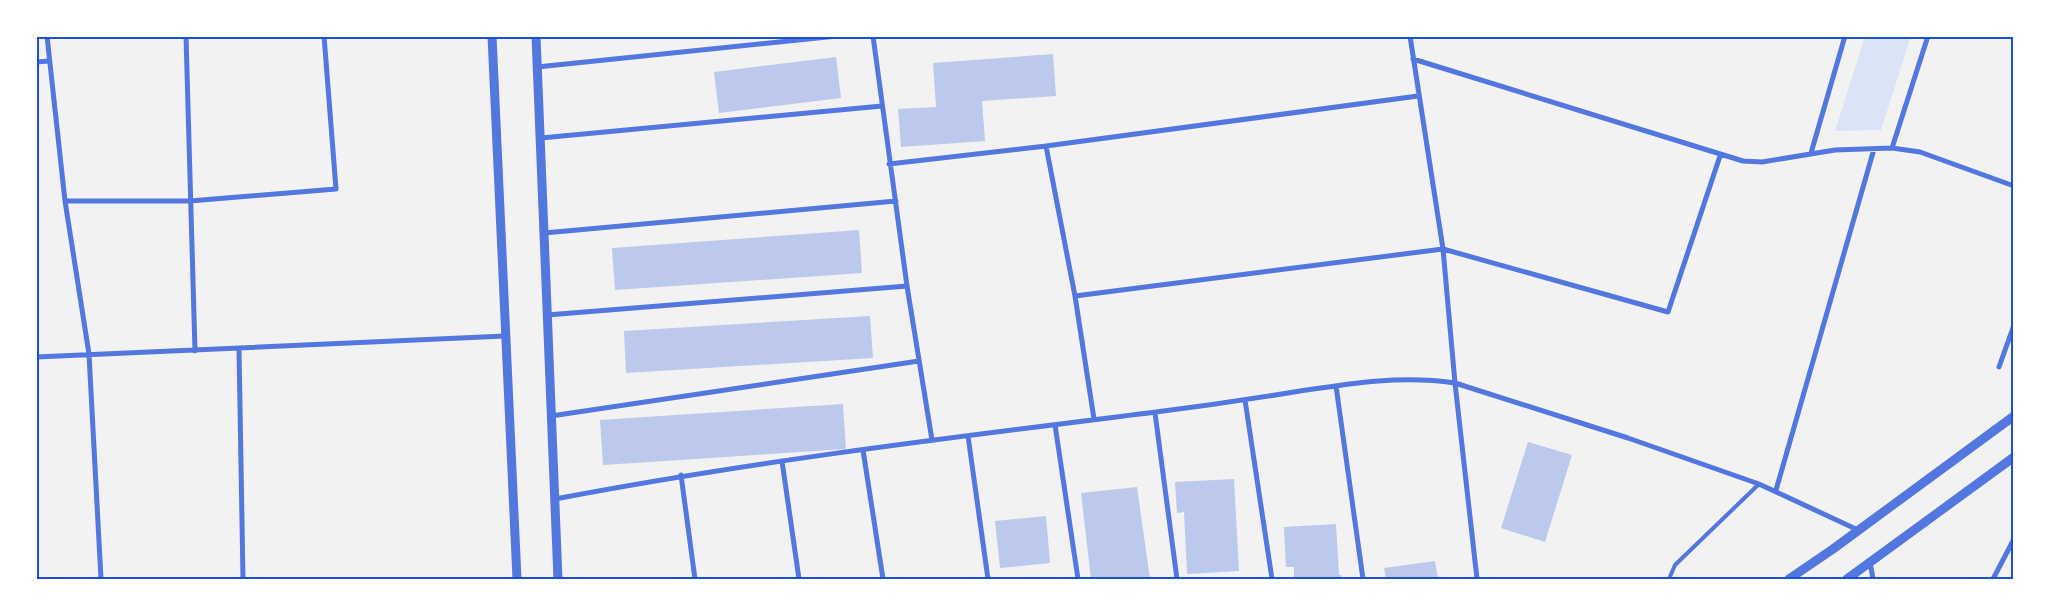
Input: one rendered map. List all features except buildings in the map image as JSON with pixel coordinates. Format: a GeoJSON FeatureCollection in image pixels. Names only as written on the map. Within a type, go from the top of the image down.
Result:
{"type":"FeatureCollection","features":[{"type":"Feature","properties":{"kind":"street"},"geometry":{"type":"LineString","coordinates":[[47,36],[65,201],[89,354],[101,579]]}},
{"type":"Feature","properties":{"kind":"street"},"geometry":{"type":"LineString","coordinates":[[186,36],[194,351]]}},
{"type":"Feature","properties":{"kind":"street"},"geometry":{"type":"LineString","coordinates":[[65,201],[190,201],[336,189],[324,36]]}},
{"type":"Feature","properties":{"kind":"street"},"geometry":{"type":"LineString","coordinates":[[492,36],[517,579]]}},
{"type":"Feature","properties":{"kind":"street"},"geometry":{"type":"LineString","coordinates":[[536,36],[558,579]]}},
{"type":"Feature","properties":{"kind":"street"},"geometry":{"type":"LineString","coordinates":[[537,67],[837,36]]}},
{"type":"Feature","properties":{"kind":"street"},"geometry":{"type":"LineString","coordinates":[[873,36],[907,286],[932,440]]}},
{"type":"Feature","properties":{"kind":"street"},"geometry":{"type":"LineString","coordinates":[[1410,36],[1443,249],[1455,383],[1477,579]]}},
{"type":"Feature","properties":{"kind":"street"},"geometry":{"type":"LineString","coordinates":[[1811,153],[1845,36]]}},
{"type":"Feature","properties":{"kind":"street"},"geometry":{"type":"LineString","coordinates":[[1892,148],[1928,36]]}},
{"type":"Feature","properties":{"kind":"street"},"geometry":{"type":"LineString","coordinates":[[1413,59],[1720,156],[1743,161],[1762,162],[1811,153],[1892,148],[1920,152],[2014,186]]}},
{"type":"Feature","properties":{"kind":"street"},"geometry":{"type":"LineString","coordinates":[[36,62],[49,61]]}},
{"type":"Feature","properties":{"kind":"street"},"geometry":{"type":"LineString","coordinates":[[890,164],[1046,146],[1418,96]]}},
{"type":"Feature","properties":{"kind":"street"},"geometry":{"type":"LineString","coordinates":[[541,138],[882,106]]}},
{"type":"Feature","properties":{"kind":"street"},"geometry":{"type":"LineString","coordinates":[[1046,146],[1075,296],[1094,418]]}},
{"type":"Feature","properties":{"kind":"street"},"geometry":{"type":"LineString","coordinates":[[1776,490],[1874,149]]}},
{"type":"Feature","properties":{"kind":"street"},"geometry":{"type":"LineString","coordinates":[[1075,296],[1443,249],[1668,312],[1720,156]]}},
{"type":"Feature","properties":{"kind":"street"},"geometry":{"type":"LineString","coordinates":[[544,233],[896,201]]}},
{"type":"Feature","properties":{"kind":"street"},"geometry":{"type":"LineString","coordinates":[[547,315],[907,286]]}},
{"type":"Feature","properties":{"kind":"street"},"geometry":{"type":"LineString","coordinates":[[1999,367],[2014,325]]}},
{"type":"Feature","properties":{"kind":"street"},"geometry":{"type":"LineString","coordinates":[[36,357],[505,336]]}},
{"type":"Feature","properties":{"kind":"street"},"geometry":{"type":"LineString","coordinates":[[239,348],[242,579]]}},
{"type":"Feature","properties":{"kind":"street"},"geometry":{"type":"LineString","coordinates":[[551,416],[919,361]]}},
{"type":"Feature","properties":{"kind":"street"},"geometry":{"type":"LineString","coordinates":[[555,499],[681,475],[1055,425],[1094,418],[1155,413],[1402,378],[1455,383],[1628,438],[1776,490],[1858,530]]}},
{"type":"Feature","properties":{"kind":"street"},"geometry":{"type":"LineString","coordinates":[[1336,386],[1363,579]]}},
{"type":"Feature","properties":{"kind":"street"},"geometry":{"type":"LineString","coordinates":[[1245,400],[1272,579]]}},
{"type":"Feature","properties":{"kind":"street"},"geometry":{"type":"LineString","coordinates":[[1155,413],[1177,579]]}},
{"type":"Feature","properties":{"kind":"street"},"geometry":{"type":"LineString","coordinates":[[1788,579],[2014,416]]}},
{"type":"Feature","properties":{"kind":"street"},"geometry":{"type":"LineString","coordinates":[[1055,425],[1078,579]]}},
{"type":"Feature","properties":{"kind":"street"},"geometry":{"type":"LineString","coordinates":[[968,436],[988,579]]}},
{"type":"Feature","properties":{"kind":"street"},"geometry":{"type":"LineString","coordinates":[[863,450],[883,579]]}},
{"type":"Feature","properties":{"kind":"street"},"geometry":{"type":"LineString","coordinates":[[1847,579],[2014,457]]}},
{"type":"Feature","properties":{"kind":"street"},"geometry":{"type":"LineString","coordinates":[[782,461],[799,579]]}},
{"type":"Feature","properties":{"kind":"street"},"geometry":{"type":"LineString","coordinates":[[681,475],[695,579]]}},
{"type":"Feature","properties":{"kind":"street"},"geometry":{"type":"LineString","coordinates":[[1993,579],[2014,539]]}},
{"type":"Feature","properties":{"kind":"street"},"geometry":{"type":"LineString","coordinates":[[1870,562],[1873,579]]}},
{"type":"Feature","properties":{"kind":"lane"},"geometry":{"type":"LineString","coordinates":[[1669,579],[1674,565],[1759,484]]}},
{"type":"Feature","properties":{"kind":"shaded area"},"geometry":{"type":"Polygon","coordinates":[[[1865,36],[1911,36],[1881,130],[1835,131],[1865,36]]]}}]}
